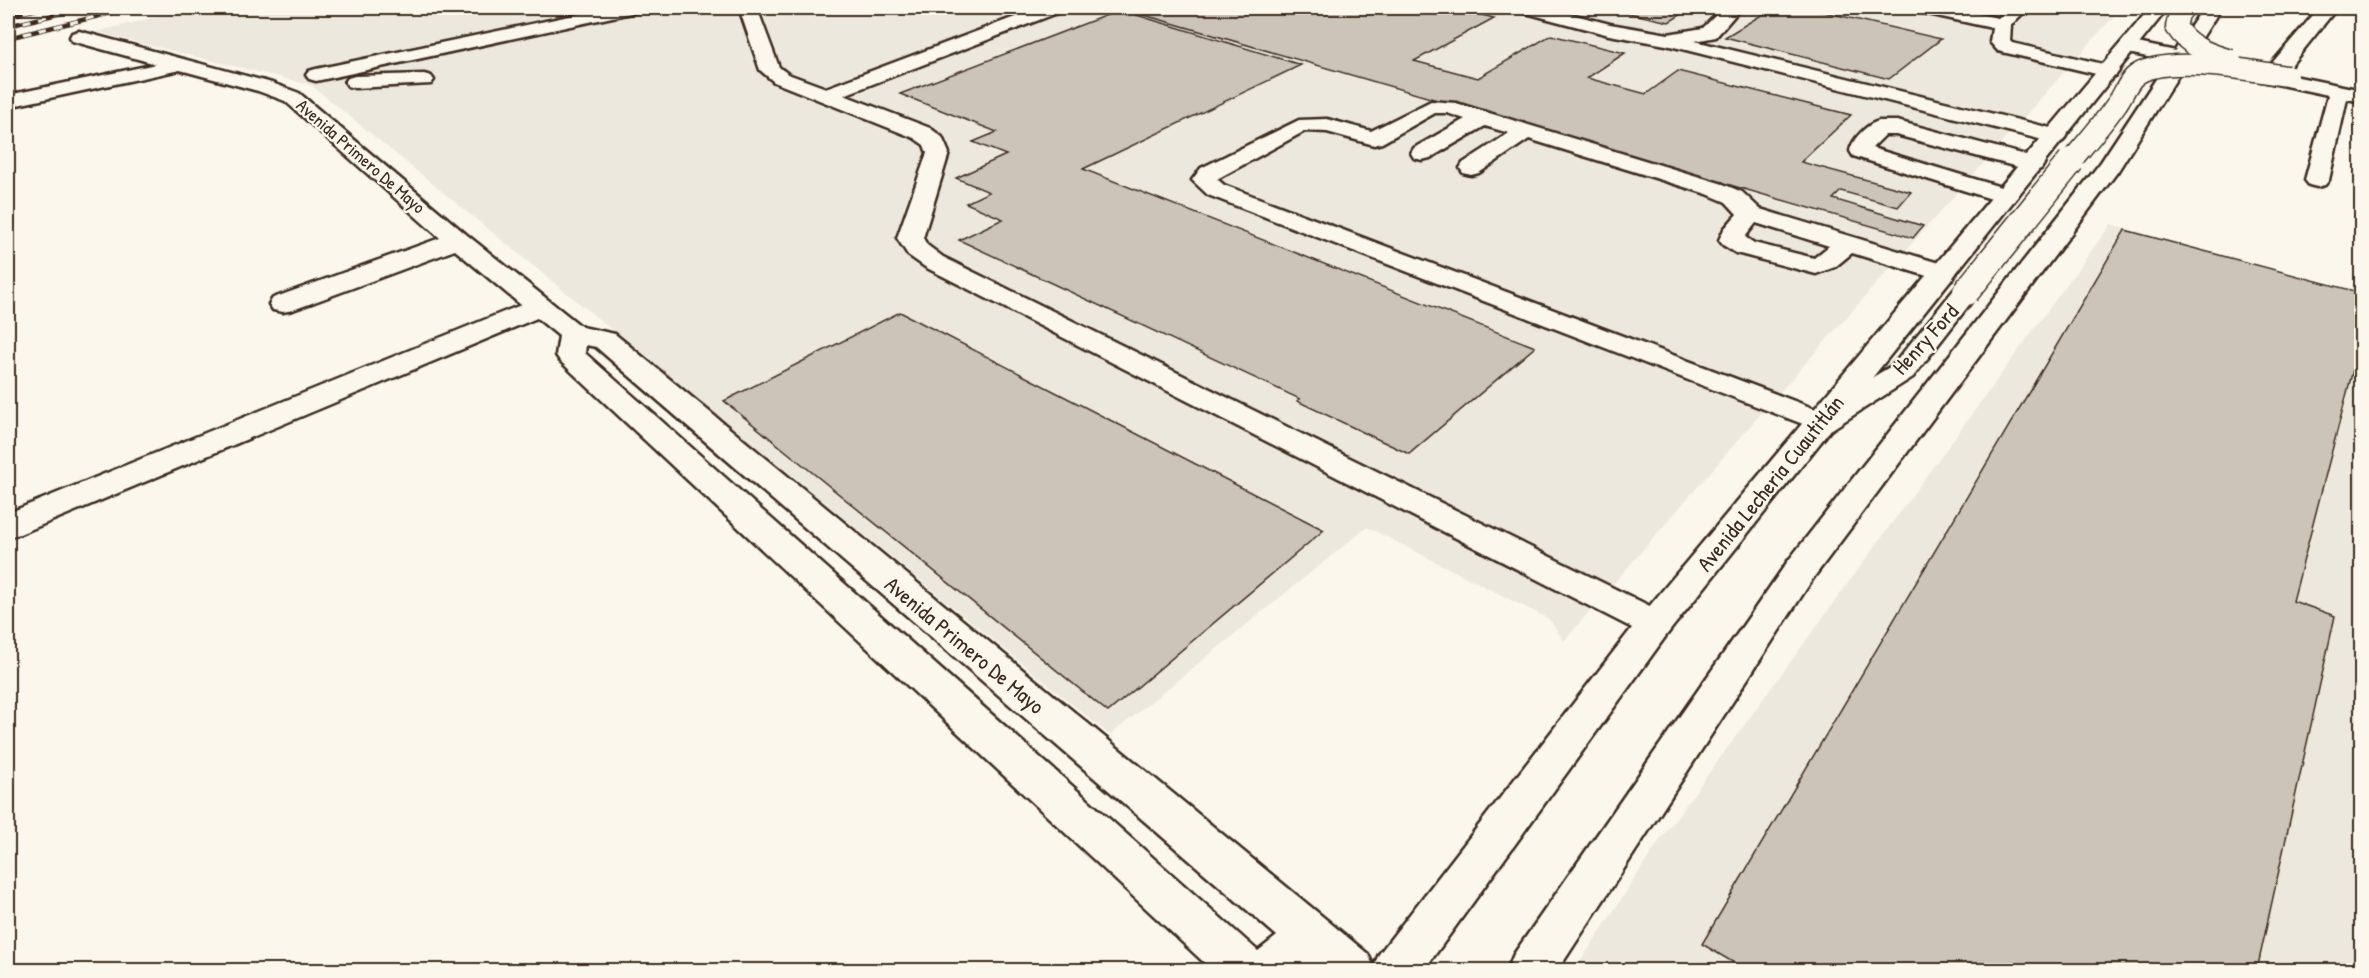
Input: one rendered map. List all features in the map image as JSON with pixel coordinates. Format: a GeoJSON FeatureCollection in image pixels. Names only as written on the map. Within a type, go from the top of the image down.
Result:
{"type":"FeatureCollection","features":[{"type":"Feature","properties":{"kind":"main road"},"geometry":{"type":"LineString","coordinates":[[316,75],[631,8]]}},
{"type":"Feature","properties":{"kind":"main road"},"geometry":{"type":"LineString","coordinates":[[748,8],[770,70],[782,78],[824,96],[922,133],[934,142],[938,153],[910,238],[917,250],[934,262],[1655,624]]}},
{"type":"Feature","properties":{"kind":"main road"},"geometry":{"type":"LineString","coordinates":[[824,96],[1054,8]]}},
{"type":"Feature","properties":{"kind":"main road"},"geometry":{"type":"LineString","coordinates":[[1528,8],[2045,149]]}},
{"type":"Feature","properties":{"kind":"main road"},"geometry":{"type":"LineString","coordinates":[[1659,43],[1709,33],[1732,8]]}},
{"type":"Feature","properties":{"kind":"main road"},"geometry":{"type":"LineString","coordinates":[[1925,8],[2002,24]]}},
{"type":"Feature","properties":{"kind":"main road"},"geometry":{"type":"LineString","coordinates":[[2019,8],[2002,24],[2000,42],[2005,47],[2125,51],[2185,50],[2279,77],[2361,96]]}},
{"type":"Feature","properties":{"kind":"main road","name":"Avenida Lecheria Cuautitlán"},"geometry":{"type":"LineString","coordinates":[[1396,970],[1655,624],[1821,422],[1954,283],[2006,196],[2159,8]]}},
{"type":"Feature","properties":{"kind":"main road"},"geometry":{"type":"LineString","coordinates":[[2184,8],[2179,14],[2176,27],[2180,35],[2191,44],[2222,58],[2279,77]]}},
{"type":"Feature","properties":{"kind":"main road"},"geometry":{"type":"LineString","coordinates":[[1531,970],[1801,569],[2110,166],[2212,8]]}},
{"type":"Feature","properties":{"kind":"main road"},"geometry":{"type":"LineString","coordinates":[[2279,77],[2328,8]]}},
{"type":"Feature","properties":{"kind":"main road"},"geometry":{"type":"LineString","coordinates":[[1709,33],[1716,58]]}},
{"type":"Feature","properties":{"kind":"main road","name":"Avenida Primero De Mayo"},"geometry":{"type":"LineString","coordinates":[[79,37],[265,87],[292,97],[458,240],[573,334],[605,340],[1351,970]]}},
{"type":"Feature","properties":{"kind":"main road"},"geometry":{"type":"LineString","coordinates":[[8,101],[180,64]]}},
{"type":"Feature","properties":{"kind":"main road"},"geometry":{"type":"LineString","coordinates":[[1821,422],[1216,190],[1204,180],[1209,173],[1307,123],[1374,138],[1431,107],[1449,107],[1715,189],[1734,197],[1751,214],[1847,244],[1954,283],[2117,104],[2134,76],[2144,71],[2201,66],[2361,91]]}},
{"type":"Feature","properties":{"kind":"main road"},"geometry":{"type":"LineString","coordinates":[[292,97],[351,82],[424,80]]}},
{"type":"Feature","properties":{"kind":"main road"},"geometry":{"type":"LineString","coordinates":[[8,83],[82,85]]}},
{"type":"Feature","properties":{"kind":"main road"},"geometry":{"type":"LineString","coordinates":[[2317,180],[2339,91]]}},
{"type":"Feature","properties":{"kind":"main road"},"geometry":{"type":"LineString","coordinates":[[1422,153],[1483,118]]}},
{"type":"Feature","properties":{"kind":"main road"},"geometry":{"type":"LineString","coordinates":[[2006,196],[1869,155],[1861,151],[1861,147],[1879,128],[1897,128],[2045,149]]}},
{"type":"Feature","properties":{"kind":"main road"},"geometry":{"type":"LineString","coordinates":[[1471,168],[1527,131]]}},
{"type":"Feature","properties":{"kind":"main road"},"geometry":{"type":"LineString","coordinates":[[1751,214],[1733,234],[1732,240],[1745,248],[1816,266],[1826,262],[1847,244]]}},
{"type":"Feature","properties":{"kind":"main road"},"geometry":{"type":"LineString","coordinates":[[283,304],[458,240]]}},
{"type":"Feature","properties":{"kind":"main road"},"geometry":{"type":"LineString","coordinates":[[8,526],[541,307]]}},
{"type":"Feature","properties":{"kind":"main road"},"geometry":{"type":"LineString","coordinates":[[573,334],[570,355],[1245,970]]}},
{"type":"Feature","properties":{"kind":"main road"},"geometry":{"type":"LineString","coordinates":[[1271,970],[1311,937]]}},
{"type":"Feature","properties":{"kind":"shaded area"},"geometry":{"type":"Polygon","coordinates":[[[192,8],[2121,8],[1758,417],[1564,641],[1549,619],[1367,527],[1110,735],[311,85],[95,32],[192,8]]]}},
{"type":"Feature","properties":{"kind":"shaded area"},"geometry":{"type":"Polygon","coordinates":[[[2111,224],[2361,296],[2361,970],[1575,970],[1660,840],[2111,224]]]}},
{"type":"Feature","properties":{"kind":"building"},"geometry":{"type":"Polygon","coordinates":[[[1120,8],[1453,8],[1494,18],[1414,61],[1478,78],[1551,35],[1625,53],[1587,78],[1646,94],[1678,71],[1851,115],[1801,162],[1911,192],[1898,207],[1841,191],[1833,199],[1923,226],[1913,238],[1120,8]]]}},
{"type":"Feature","properties":{"kind":"building"},"geometry":{"type":"Polygon","coordinates":[[[1606,8],[1692,8],[1669,22],[1606,8]]]}},
{"type":"Feature","properties":{"kind":"building"},"geometry":{"type":"Polygon","coordinates":[[[1773,8],[1807,8],[1941,39],[1889,79],[1725,37],[1773,8]]]}},
{"type":"Feature","properties":{"kind":"building"},"geometry":{"type":"Polygon","coordinates":[[[1120,10],[1301,65],[1083,169],[1535,347],[1409,454],[1297,401],[1300,399],[959,240],[1003,219],[966,203],[989,192],[956,178],[1006,155],[973,142],[997,132],[900,94],[1120,10]]]}},
{"type":"Feature","properties":{"kind":"building"},"geometry":{"type":"Polygon","coordinates":[[[2125,230],[2362,293],[2362,359],[2356,358],[2293,601],[2335,616],[2257,970],[1746,970],[1702,944],[2125,230]]]}},
{"type":"Feature","properties":{"kind":"building"},"geometry":{"type":"Polygon","coordinates":[[[900,312],[1324,530],[1108,712],[724,401],[900,312]]]}},
{"type":"Feature","properties":{"kind":"railway"},"geometry":{"type":"LineString","coordinates":[[8,16],[41,8]]}},
{"type":"Feature","properties":{"kind":"railway"},"geometry":{"type":"LineString","coordinates":[[8,26],[83,8]]}},
{"type":"Feature","properties":{"kind":"railway"},"geometry":{"type":"LineString","coordinates":[[8,38],[132,8]]}}]}
